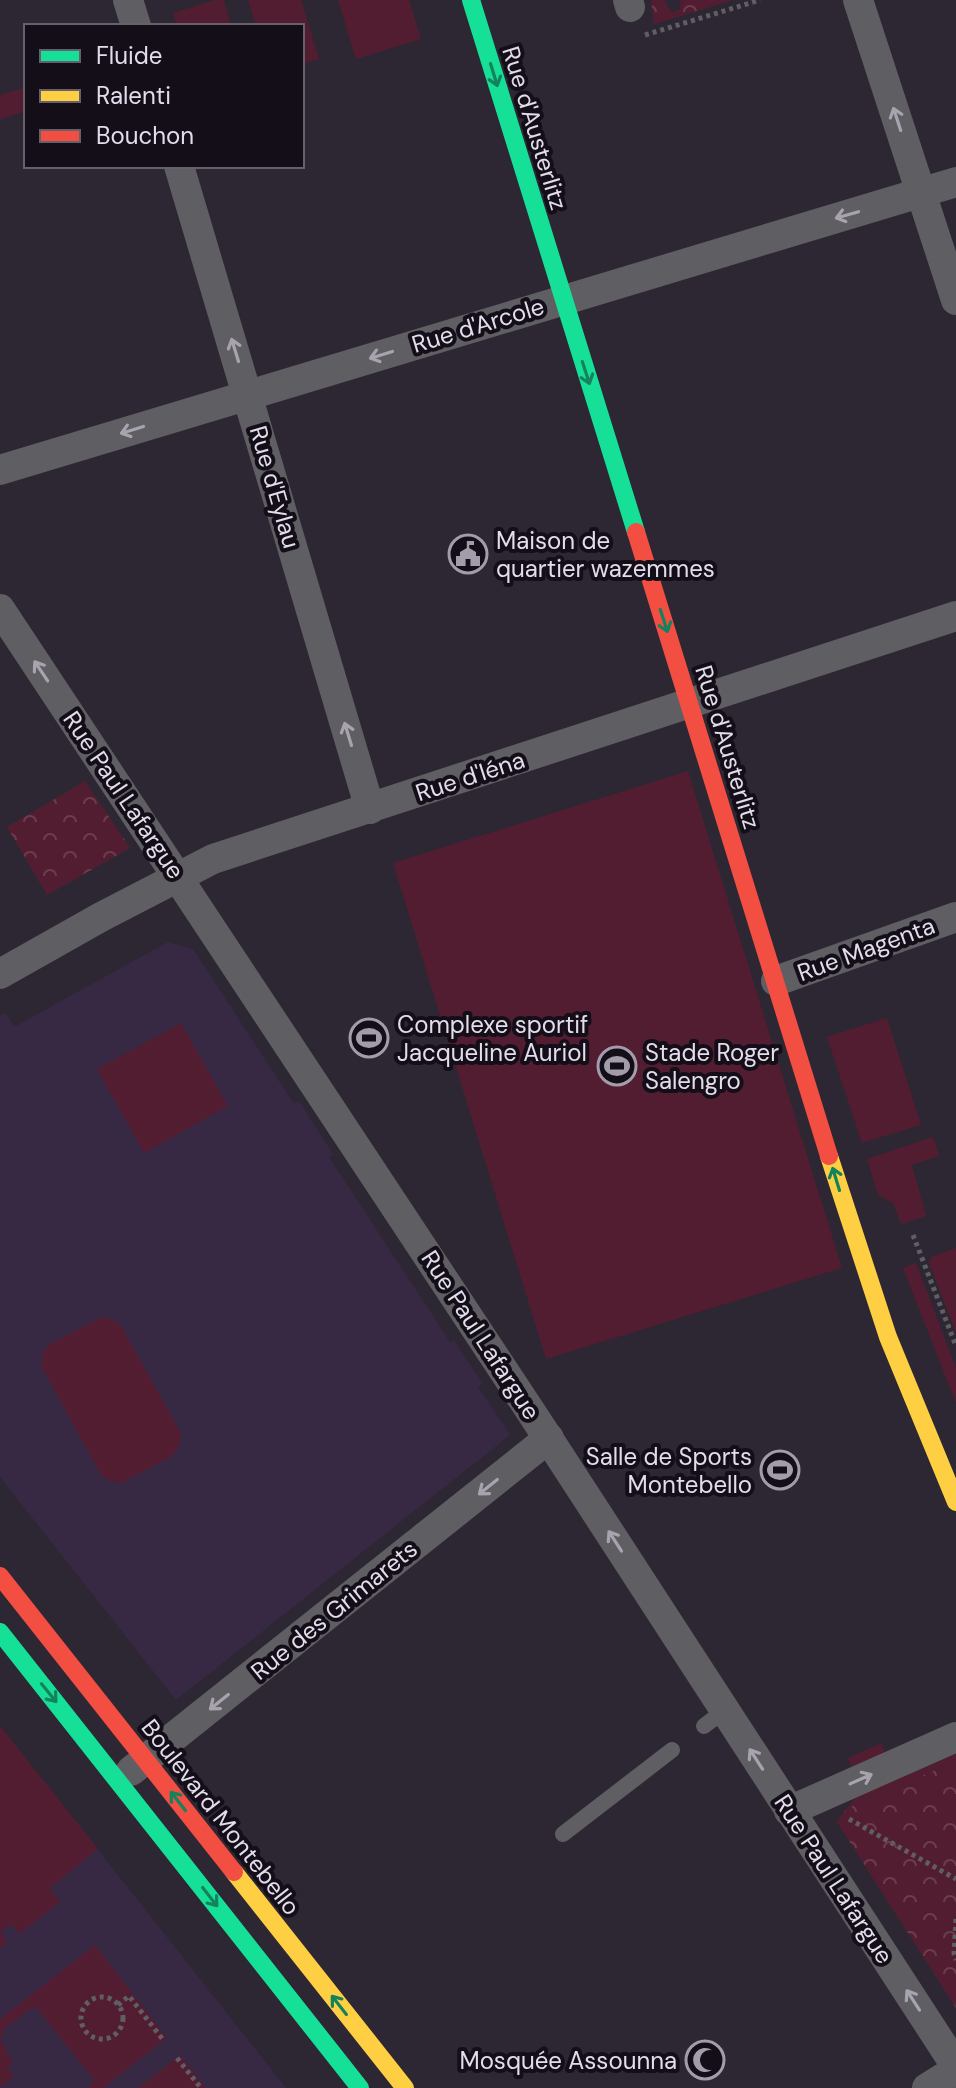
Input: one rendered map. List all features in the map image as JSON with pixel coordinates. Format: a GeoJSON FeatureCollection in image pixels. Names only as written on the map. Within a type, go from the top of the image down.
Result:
{"type":"FeatureCollection","features":[{"type":"Feature","properties":{"kind":"street"},"geometry":{"type":"LineString","coordinates":[[128,0],[135,24]]}},
{"type":"Feature","properties":{"kind":"street","name":"Rue d'Austerlitz"},"geometry":{"type":"LineString","coordinates":[[471,0],[859,1253],[888,1337],[956,1502]]}},
{"type":"Feature","properties":{"kind":"street"},"geometry":{"type":"LineString","coordinates":[[858,0],[956,300]]}},
{"type":"Feature","properties":{"kind":"street","name":"Rue d'Eylau"},"geometry":{"type":"LineString","coordinates":[[180,168],[370,809]]}},
{"type":"Feature","properties":{"kind":"street","name":"Rue d'Arcole"},"geometry":{"type":"LineString","coordinates":[[0,470],[956,182]]}},
{"type":"Feature","properties":{"kind":"street","name":"Rue Paul Lafargue"},"geometry":{"type":"LineString","coordinates":[[0,609],[549,1438],[714,1718],[794,1817],[956,2068]]}},
{"type":"Feature","properties":{"kind":"street","name":"Rue d'Iéna"},"geometry":{"type":"LineString","coordinates":[[0,974],[178,875],[213,859],[956,616]]}},
{"type":"Feature","properties":{"kind":"street","name":"Rue Magenta"},"geometry":{"type":"LineString","coordinates":[[776,981],[956,917]]}},
{"type":"Feature","properties":{"kind":"street","name":"Rue des Grimarets"},"geometry":{"type":"LineString","coordinates":[[119,1780],[549,1438]]}},
{"type":"Feature","properties":{"kind":"street","name":"Boulevard Montebello"},"geometry":{"type":"LineString","coordinates":[[4,1588],[405,2088]]}},
{"type":"Feature","properties":{"kind":"street"},"geometry":{"type":"LineString","coordinates":[[0,1632],[360,2088]]}},
{"type":"Feature","properties":{"kind":"street"},"geometry":{"type":"LineString","coordinates":[[794,1817],[956,1737]]}},
{"type":"Feature","properties":{"kind":"street"},"geometry":{"type":"LineString","coordinates":[[335,2057],[363,2035]]}},
{"type":"Feature","properties":{"kind":"street"},"geometry":{"type":"LineString","coordinates":[[927,2088],[956,2068]]}},
{"type":"Feature","properties":{"kind":"lane"},"geometry":{"type":"LineString","coordinates":[[563,1834],[672,1750]]}},
{"type":"Feature","properties":{"kind":"path"},"geometry":{"type":"LineString","coordinates":[[629,4],[639,37],[760,0]]}},
{"type":"Feature","properties":{"kind":"path"},"geometry":{"type":"LineString","coordinates":[[913,1235],[956,1346]]}},
{"type":"Feature","properties":{"kind":"path"},"geometry":{"type":"LineString","coordinates":[[794,1817],[825,1823],[841,1816],[854,1820],[956,1879]]}},
{"type":"Feature","properties":{"kind":"path"},"geometry":{"type":"LineString","coordinates":[[956,1919],[956,1960]]}},
{"type":"Feature","properties":{"kind":"path"},"geometry":{"type":"LineString","coordinates":[[118,2005],[129,1996],[164,2041]]}},
{"type":"Feature","properties":{"kind":"path"},"geometry":{"type":"LineString","coordinates":[[103,1997],[118,2005],[123,2021],[117,2033],[105,2039],[86,2031],[81,2019],[90,2001],[103,1997]]}},
{"type":"Feature","properties":{"kind":"path"},"geometry":{"type":"LineString","coordinates":[[177,2058],[201,2088]]}},
{"type":"Feature","properties":{"kind":"shaded area"},"geometry":{"type":"Polygon","coordinates":[[[168,942],[193,949],[294,1104],[299,1101],[333,1154],[329,1157],[450,1342],[454,1340],[482,1383],[478,1387],[510,1435],[176,1700],[0,1477],[0,1016],[6,1013],[14,1027],[168,942]]]}},
{"type":"Feature","properties":{"kind":"shaded area"},"geometry":{"type":"Polygon","coordinates":[[[0,1726],[84,1832],[286,2088],[0,2088],[0,1726]]]}},
{"type":"Feature","properties":{"kind":"green space"},"geometry":{"type":"Polygon","coordinates":[[[214,0],[224,0],[230,24],[176,24],[173,13],[214,0]]]}},
{"type":"Feature","properties":{"kind":"green space"},"geometry":{"type":"Polygon","coordinates":[[[248,0],[301,0],[319,59],[304,63],[304,24],[255,24],[248,0]]]}},
{"type":"Feature","properties":{"kind":"green space"},"geometry":{"type":"Polygon","coordinates":[[[338,0],[409,0],[421,39],[356,59],[338,0]]]}},
{"type":"Feature","properties":{"kind":"green space"},"geometry":{"type":"Polygon","coordinates":[[[651,0],[664,0],[672,13],[680,9],[681,0],[733,0],[654,24],[651,0]]]}},
{"type":"Feature","properties":{"kind":"green space"},"geometry":{"type":"Polygon","coordinates":[[[24,88],[24,112],[0,119],[0,95],[24,88]]]}},
{"type":"Feature","properties":{"kind":"green space","name":"Stade Roger Salengro"},"geometry":{"type":"Polygon","coordinates":[[[688,771],[842,1268],[546,1359],[393,863],[688,771]]]}},
{"type":"Feature","properties":{"kind":"green space"},"geometry":{"type":"Polygon","coordinates":[[[85,781],[130,848],[47,895],[7,827],[85,781]]]}},
{"type":"Feature","properties":{"kind":"green space"},"geometry":{"type":"Polygon","coordinates":[[[887,1018],[921,1125],[862,1143],[827,1037],[887,1018]]]}},
{"type":"Feature","properties":{"kind":"green space"},"geometry":{"type":"Polygon","coordinates":[[[181,1023],[228,1106],[144,1153],[97,1069],[181,1023]]]}},
{"type":"Feature","properties":{"kind":"green space"},"geometry":{"type":"Polygon","coordinates":[[[933,1137],[939,1156],[912,1165],[926,1216],[901,1224],[893,1203],[878,1195],[867,1159],[933,1137]]]}},
{"type":"Feature","properties":{"kind":"green space"},"geometry":{"type":"Polygon","coordinates":[[[956,1248],[956,1333],[929,1263],[931,1257],[956,1248]]]}},
{"type":"Feature","properties":{"kind":"green space"},"geometry":{"type":"Polygon","coordinates":[[[916,1263],[956,1368],[956,1403],[903,1268],[916,1263]]]}},
{"type":"Feature","properties":{"kind":"green space"},"geometry":{"type":"Polygon","coordinates":[[[102,1317],[121,1326],[181,1433],[180,1444],[172,1456],[121,1483],[107,1480],[100,1473],[41,1366],[43,1352],[50,1344],[102,1317]]]}},
{"type":"Feature","properties":{"kind":"green space"},"geometry":{"type":"Polygon","coordinates":[[[0,1726],[98,1849],[50,1888],[60,1902],[19,1934],[14,1926],[3,1929],[2,1935],[8,1942],[0,1948],[0,1726]]]}},
{"type":"Feature","properties":{"kind":"green space"},"geometry":{"type":"Polygon","coordinates":[[[881,1743],[888,1760],[855,1774],[848,1758],[881,1743]]]}},
{"type":"Feature","properties":{"kind":"green space"},"geometry":{"type":"Polygon","coordinates":[[[956,1754],[956,1761],[846,1809],[856,1797],[956,1754]]]}},
{"type":"Feature","properties":{"kind":"green space"},"geometry":{"type":"Polygon","coordinates":[[[956,1761],[956,2008],[837,1822],[846,1809],[956,1761]]]}},
{"type":"Feature","properties":{"kind":"green space"},"geometry":{"type":"Polygon","coordinates":[[[95,1945],[167,2038],[103,2088],[88,2088],[94,2080],[36,2007],[2,2031],[4,2034],[0,2037],[0,2019],[95,1945]]]}},
{"type":"Feature","properties":{"kind":"green space"},"geometry":{"type":"Polygon","coordinates":[[[0,2038],[13,2064],[7,2068],[14,2077],[0,2087],[0,2038]]]}},
{"type":"Feature","properties":{"kind":"green space"},"geometry":{"type":"Polygon","coordinates":[[[180,2055],[206,2088],[138,2088],[177,2058],[180,2055]]]}},
{"type":"Feature","properties":{"kind":"traffic: fast"},"geometry":{"type":"LineString","coordinates":[[471,0],[636,532]]}},
{"type":"Feature","properties":{"kind":"traffic: fast"},"geometry":{"type":"LineString","coordinates":[[0,1632],[360,2088]]}},
{"type":"Feature","properties":{"kind":"traffic: slow"},"geometry":{"type":"LineString","coordinates":[[829,1156],[888,1337],[956,1502]]}},
{"type":"Feature","properties":{"kind":"traffic: slow"},"geometry":{"type":"LineString","coordinates":[[234,1872],[405,2088]]}},
{"type":"Feature","properties":{"kind":"traffic: jam"},"geometry":{"type":"LineString","coordinates":[[636,532],[829,1156]]}},
{"type":"Feature","properties":{"kind":"traffic: jam"},"geometry":{"type":"LineString","coordinates":[[0,1576],[234,1872]]}},
{"type":"Feature","properties":{"kind":"place","name":"Maison de quartier wazemmes"},"geometry":{"type":"Point","coordinates":[468,554]}},
{"type":"Feature","properties":{"kind":"place","name":"Complexe sportif Jacqueline Auriol"},"geometry":{"type":"Point","coordinates":[369,1038]}},
{"type":"Feature","properties":{"kind":"place","name":"Stade Roger Salengro"},"geometry":{"type":"Point","coordinates":[617,1066]}},
{"type":"Feature","properties":{"kind":"place","name":"Salle de Sports Montebello"},"geometry":{"type":"Point","coordinates":[780,1470]}},
{"type":"Feature","properties":{"kind":"place","name":"Mosquée Assounna"},"geometry":{"type":"Point","coordinates":[705,2060]}}]}
